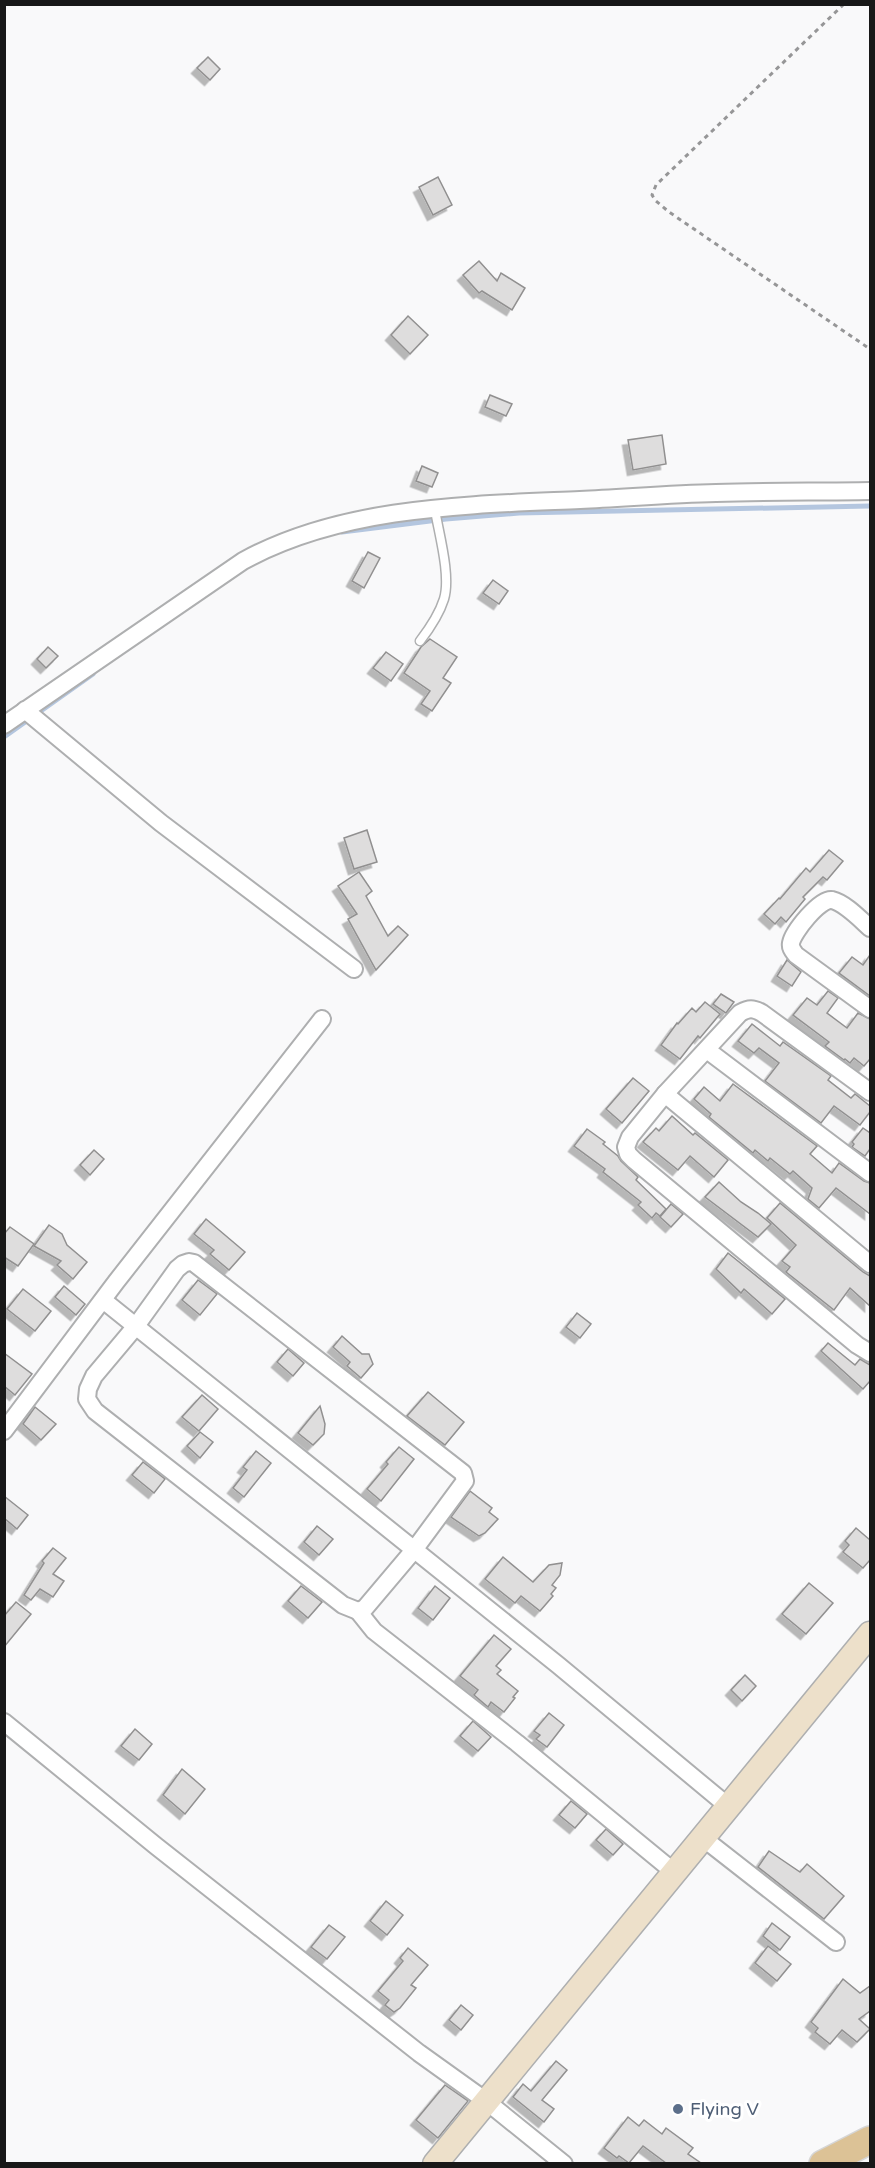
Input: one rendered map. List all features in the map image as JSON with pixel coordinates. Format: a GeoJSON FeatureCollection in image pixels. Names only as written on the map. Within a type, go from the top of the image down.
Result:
{"type":"FeatureCollection","features":[{"type":"Feature","properties":{"kind":"main road"},"geometry":{"type":"LineString","coordinates":[[822,2163],[870,2140]]}},
{"type":"Feature","properties":{"kind":"street"},"geometry":{"type":"LineString","coordinates":[[4,725],[205,586],[267,548],[302,533],[352,520],[522,502],[717,493],[870,491]]}},
{"type":"Feature","properties":{"kind":"street"},"geometry":{"type":"LineString","coordinates":[[25,710],[160,823],[354,969]]}},
{"type":"Feature","properties":{"kind":"street"},"geometry":{"type":"LineString","coordinates":[[870,928],[841,904],[831,900],[817,906],[791,940],[791,947],[796,955],[870,1009]]}},
{"type":"Feature","properties":{"kind":"street"},"geometry":{"type":"LineString","coordinates":[[870,1092],[754,1008],[747,1009],[740,1013],[665,1094],[630,1137],[626,1146],[628,1154],[857,1345],[870,1353]]}},
{"type":"Feature","properties":{"kind":"street"},"geometry":{"type":"LineString","coordinates":[[4,1431],[322,1019]]}},
{"type":"Feature","properties":{"kind":"street"},"geometry":{"type":"LineString","coordinates":[[707,1050],[870,1173]]}},
{"type":"Feature","properties":{"kind":"street"},"geometry":{"type":"LineString","coordinates":[[665,1094],[870,1264]]}},
{"type":"Feature","properties":{"kind":"street"},"geometry":{"type":"LineString","coordinates":[[358,1611],[365,1608],[414,1550],[465,1481],[463,1473],[194,1263],[183,1263],[136,1326],[94,1376],[88,1389],[87,1399],[95,1411],[343,1605],[358,1611],[374,1631],[518,1743],[674,1872]]}},
{"type":"Feature","properties":{"kind":"street"},"geometry":{"type":"LineString","coordinates":[[103,1300],[558,1665],[729,1807]]}},
{"type":"Feature","properties":{"kind":"street"},"geometry":{"type":"LineString","coordinates":[[435,2163],[870,1634]]}},
{"type":"Feature","properties":{"kind":"street"},"geometry":{"type":"LineString","coordinates":[[4,1722],[175,1861],[419,2053],[486,2101],[564,2163]]}},
{"type":"Feature","properties":{"kind":"street"},"geometry":{"type":"LineString","coordinates":[[703,1838],[836,1942]]}},
{"type":"Feature","properties":{"kind":"lane"},"geometry":{"type":"LineString","coordinates":[[420,641],[435,620],[445,597],[446,582],[435,510]]}},
{"type":"Feature","properties":{"kind":"path"},"geometry":{"type":"LineString","coordinates":[[844,4],[656,185],[652,195],[669,212],[870,349]]}},
{"type":"Feature","properties":{"kind":"building"},"geometry":{"type":"Polygon","coordinates":[[[208,57],[220,69],[210,80],[197,68],[208,57]]]}},
{"type":"Feature","properties":{"kind":"building"},"geometry":{"type":"Polygon","coordinates":[[[438,177],[452,205],[433,215],[419,187],[438,177]]]}},
{"type":"Feature","properties":{"kind":"building"},"geometry":{"type":"Polygon","coordinates":[[[479,261],[497,281],[501,273],[525,288],[512,310],[482,291],[479,293],[463,275],[479,261]]]}},
{"type":"Feature","properties":{"kind":"building"},"geometry":{"type":"Polygon","coordinates":[[[408,316],[428,335],[410,354],[391,335],[408,316]]]}},
{"type":"Feature","properties":{"kind":"building"},"geometry":{"type":"Polygon","coordinates":[[[490,395],[512,404],[506,416],[485,407],[490,395]]]}},
{"type":"Feature","properties":{"kind":"building"},"geometry":{"type":"Polygon","coordinates":[[[662,435],[666,464],[633,470],[628,440],[662,435]]]}},
{"type":"Feature","properties":{"kind":"building"},"geometry":{"type":"Polygon","coordinates":[[[422,466],[438,473],[432,487],[416,481],[422,466]]]}},
{"type":"Feature","properties":{"kind":"building"},"geometry":{"type":"Polygon","coordinates":[[[368,552],[380,558],[364,588],[352,581],[368,552]]]}},
{"type":"Feature","properties":{"kind":"building"},"geometry":{"type":"Polygon","coordinates":[[[493,580],[508,591],[499,604],[483,593],[493,580]]]}},
{"type":"Feature","properties":{"kind":"building"},"geometry":{"type":"Polygon","coordinates":[[[430,639],[457,657],[443,678],[451,683],[432,711],[421,704],[430,691],[404,673],[421,647],[430,639]]]}},
{"type":"Feature","properties":{"kind":"building"},"geometry":{"type":"Polygon","coordinates":[[[48,647],[58,656],[46,668],[37,659],[48,647]]]}},
{"type":"Feature","properties":{"kind":"building"},"geometry":{"type":"Polygon","coordinates":[[[386,652],[403,664],[391,681],[373,668],[386,652]]]}},
{"type":"Feature","properties":{"kind":"building"},"geometry":{"type":"Polygon","coordinates":[[[367,830],[377,862],[354,869],[344,838],[367,830]]]}},
{"type":"Feature","properties":{"kind":"building"},"geometry":{"type":"Polygon","coordinates":[[[829,850],[843,861],[827,880],[823,877],[803,897],[805,899],[786,922],[781,917],[775,924],[764,914],[806,868],[810,872],[829,850]]]}},
{"type":"Feature","properties":{"kind":"building"},"geometry":{"type":"Polygon","coordinates":[[[359,872],[372,891],[366,896],[388,936],[398,926],[408,935],[376,970],[348,919],[357,914],[338,886],[359,872]]]}},
{"type":"Feature","properties":{"kind":"building"},"geometry":{"type":"Polygon","coordinates":[[[870,955],[870,996],[839,973],[852,957],[863,965],[870,955]]]}},
{"type":"Feature","properties":{"kind":"building"},"geometry":{"type":"Polygon","coordinates":[[[787,960],[801,972],[792,986],[777,976],[787,960]]]}},
{"type":"Feature","properties":{"kind":"building"},"geometry":{"type":"Polygon","coordinates":[[[828,991],[838,998],[827,1013],[847,1028],[858,1013],[870,1019],[870,1059],[864,1066],[854,1058],[850,1063],[844,1060],[825,1046],[829,1042],[793,1015],[807,998],[817,1005],[828,991]]]}},
{"type":"Feature","properties":{"kind":"building"},"geometry":{"type":"Polygon","coordinates":[[[721,994],[734,1002],[726,1013],[713,1004],[721,994]]]}},
{"type":"Feature","properties":{"kind":"building"},"geometry":{"type":"Polygon","coordinates":[[[705,1002],[720,1014],[700,1038],[698,1036],[680,1059],[661,1045],[677,1023],[692,1008],[696,1012],[705,1002]]]}},
{"type":"Feature","properties":{"kind":"building"},"geometry":{"type":"Polygon","coordinates":[[[752,1024],[780,1046],[783,1042],[831,1076],[828,1080],[851,1098],[855,1094],[870,1106],[870,1112],[860,1125],[834,1106],[821,1123],[765,1081],[779,1063],[759,1048],[754,1053],[738,1041],[752,1024]]]}},
{"type":"Feature","properties":{"kind":"building"},"geometry":{"type":"Polygon","coordinates":[[[633,1078],[649,1091],[622,1123],[606,1109],[633,1078]]]}},
{"type":"Feature","properties":{"kind":"building"},"geometry":{"type":"Polygon","coordinates":[[[733,1084],[817,1146],[810,1154],[832,1173],[839,1163],[870,1183],[870,1214],[836,1188],[819,1208],[808,1199],[812,1188],[793,1171],[790,1174],[770,1158],[768,1161],[755,1150],[753,1153],[709,1117],[711,1114],[694,1099],[704,1087],[720,1101],[733,1084]]]}},
{"type":"Feature","properties":{"kind":"building"},"geometry":{"type":"Polygon","coordinates":[[[672,1116],[693,1135],[695,1133],[728,1160],[714,1177],[690,1156],[678,1170],[643,1142],[656,1128],[659,1131],[672,1116]]]}},
{"type":"Feature","properties":{"kind":"building"},"geometry":{"type":"Polygon","coordinates":[[[863,1128],[870,1133],[870,1149],[865,1156],[852,1147],[854,1144],[852,1142],[863,1128]]]}},
{"type":"Feature","properties":{"kind":"building"},"geometry":{"type":"Polygon","coordinates":[[[587,1129],[605,1142],[603,1144],[618,1156],[638,1177],[636,1180],[666,1209],[660,1216],[656,1213],[652,1218],[638,1205],[641,1202],[603,1172],[605,1169],[574,1146],[587,1129]]]}},
{"type":"Feature","properties":{"kind":"building"},"geometry":{"type":"Polygon","coordinates":[[[94,1150],[104,1159],[90,1175],[80,1165],[94,1150]]]}},
{"type":"Feature","properties":{"kind":"building"},"geometry":{"type":"Polygon","coordinates":[[[719,1182],[771,1224],[758,1237],[705,1197],[719,1182]]]}},
{"type":"Feature","properties":{"kind":"building"},"geometry":{"type":"Polygon","coordinates":[[[780,1203],[870,1276],[870,1306],[850,1288],[834,1310],[786,1272],[790,1267],[782,1261],[796,1245],[767,1218],[780,1203]]]}},
{"type":"Feature","properties":{"kind":"building"},"geometry":{"type":"Polygon","coordinates":[[[671,1204],[683,1214],[671,1227],[660,1217],[671,1204]]]}},
{"type":"Feature","properties":{"kind":"building"},"geometry":{"type":"Polygon","coordinates":[[[206,1219],[245,1252],[229,1270],[210,1254],[214,1250],[194,1234],[206,1219]]]}},
{"type":"Feature","properties":{"kind":"building"},"geometry":{"type":"Polygon","coordinates":[[[49,1225],[62,1234],[67,1245],[87,1262],[73,1279],[57,1265],[61,1261],[34,1246],[49,1225]]]}},
{"type":"Feature","properties":{"kind":"building"},"geometry":{"type":"Polygon","coordinates":[[[10,1227],[34,1244],[18,1266],[4,1257],[4,1234],[10,1227]]]}},
{"type":"Feature","properties":{"kind":"building"},"geometry":{"type":"Polygon","coordinates":[[[728,1253],[785,1299],[772,1314],[744,1289],[741,1293],[716,1269],[728,1253]]]}},
{"type":"Feature","properties":{"kind":"building"},"geometry":{"type":"Polygon","coordinates":[[[198,1280],[217,1294],[200,1315],[182,1300],[198,1280]]]}},
{"type":"Feature","properties":{"kind":"building"},"geometry":{"type":"Polygon","coordinates":[[[64,1286],[85,1304],[76,1315],[55,1297],[64,1286]]]}},
{"type":"Feature","properties":{"kind":"building"},"geometry":{"type":"Polygon","coordinates":[[[23,1289],[51,1311],[35,1331],[7,1309],[23,1289]]]}},
{"type":"Feature","properties":{"kind":"building"},"geometry":{"type":"Polygon","coordinates":[[[577,1313],[591,1324],[580,1338],[566,1327],[577,1313]]]}},
{"type":"Feature","properties":{"kind":"building"},"geometry":{"type":"Polygon","coordinates":[[[342,1336],[362,1354],[369,1354],[373,1364],[361,1378],[347,1366],[350,1362],[333,1347],[342,1336]]]}},
{"type":"Feature","properties":{"kind":"building"},"geometry":{"type":"Polygon","coordinates":[[[828,1343],[855,1365],[860,1359],[870,1365],[870,1381],[863,1389],[821,1351],[828,1343]]]}},
{"type":"Feature","properties":{"kind":"building"},"geometry":{"type":"Polygon","coordinates":[[[288,1349],[304,1363],[293,1376],[277,1362],[288,1349]]]}},
{"type":"Feature","properties":{"kind":"building"},"geometry":{"type":"Polygon","coordinates":[[[4,1353],[32,1374],[15,1395],[4,1386],[4,1353]]]}},
{"type":"Feature","properties":{"kind":"building"},"geometry":{"type":"Polygon","coordinates":[[[428,1392],[464,1422],[445,1445],[407,1416],[428,1392]]]}},
{"type":"Feature","properties":{"kind":"building"},"geometry":{"type":"Polygon","coordinates":[[[202,1395],[218,1409],[199,1431],[182,1417],[202,1395]]]}},
{"type":"Feature","properties":{"kind":"building"},"geometry":{"type":"Polygon","coordinates":[[[320,1406],[325,1424],[324,1434],[313,1445],[298,1433],[320,1406]]]}},
{"type":"Feature","properties":{"kind":"building"},"geometry":{"type":"Polygon","coordinates":[[[35,1407],[56,1424],[41,1440],[23,1424],[35,1407]]]}},
{"type":"Feature","properties":{"kind":"building"},"geometry":{"type":"Polygon","coordinates":[[[200,1432],[213,1442],[200,1458],[187,1446],[200,1432]]]}},
{"type":"Feature","properties":{"kind":"building"},"geometry":{"type":"Polygon","coordinates":[[[399,1447],[414,1459],[381,1501],[367,1489],[399,1447]]]}},
{"type":"Feature","properties":{"kind":"building"},"geometry":{"type":"Polygon","coordinates":[[[256,1451],[271,1463],[244,1497],[233,1488],[247,1470],[243,1467],[256,1451]]]}},
{"type":"Feature","properties":{"kind":"building"},"geometry":{"type":"Polygon","coordinates":[[[143,1462],[165,1479],[154,1493],[132,1475],[143,1462]]]}},
{"type":"Feature","properties":{"kind":"building"},"geometry":{"type":"Polygon","coordinates":[[[470,1491],[492,1508],[489,1512],[498,1519],[479,1536],[451,1517],[470,1491]]]}},
{"type":"Feature","properties":{"kind":"building"},"geometry":{"type":"Polygon","coordinates":[[[4,1496],[28,1515],[17,1529],[4,1518],[4,1496]]]}},
{"type":"Feature","properties":{"kind":"building"},"geometry":{"type":"Polygon","coordinates":[[[317,1526],[333,1539],[319,1555],[304,1542],[317,1526]]]}},
{"type":"Feature","properties":{"kind":"building"},"geometry":{"type":"Polygon","coordinates":[[[856,1528],[870,1540],[870,1560],[863,1568],[843,1552],[849,1545],[845,1541],[856,1528]]]}},
{"type":"Feature","properties":{"kind":"building"},"geometry":{"type":"Polygon","coordinates":[[[53,1548],[66,1558],[53,1574],[64,1581],[53,1597],[40,1589],[31,1600],[24,1595],[44,1563],[42,1561],[53,1548]]]}},
{"type":"Feature","properties":{"kind":"building"},"geometry":{"type":"Polygon","coordinates":[[[503,1557],[533,1582],[549,1565],[562,1563],[560,1575],[552,1585],[556,1588],[551,1594],[553,1596],[540,1611],[521,1596],[515,1603],[485,1579],[503,1557]]]}},
{"type":"Feature","properties":{"kind":"building"},"geometry":{"type":"Polygon","coordinates":[[[809,1583],[833,1603],[806,1634],[782,1614],[809,1583]]]}},
{"type":"Feature","properties":{"kind":"building"},"geometry":{"type":"Polygon","coordinates":[[[301,1586],[322,1602],[308,1618],[288,1601],[301,1586]]]}},
{"type":"Feature","properties":{"kind":"building"},"geometry":{"type":"Polygon","coordinates":[[[435,1586],[450,1598],[433,1620],[418,1608],[435,1586]]]}},
{"type":"Feature","properties":{"kind":"building"},"geometry":{"type":"Polygon","coordinates":[[[16,1602],[31,1614],[4,1647],[4,1616],[16,1602]]]}},
{"type":"Feature","properties":{"kind":"building"},"geometry":{"type":"Polygon","coordinates":[[[494,1635],[511,1649],[496,1666],[501,1670],[497,1674],[518,1691],[504,1712],[491,1702],[488,1707],[474,1695],[478,1690],[460,1676],[494,1635]]]}},
{"type":"Feature","properties":{"kind":"building"},"geometry":{"type":"Polygon","coordinates":[[[745,1675],[756,1686],[742,1701],[731,1690],[745,1675]]]}},
{"type":"Feature","properties":{"kind":"building"},"geometry":{"type":"Polygon","coordinates":[[[549,1713],[564,1725],[547,1747],[536,1739],[540,1735],[534,1731],[549,1713]]]}},
{"type":"Feature","properties":{"kind":"building"},"geometry":{"type":"Polygon","coordinates":[[[473,1721],[491,1737],[478,1751],[460,1736],[473,1721]]]}},
{"type":"Feature","properties":{"kind":"building"},"geometry":{"type":"Polygon","coordinates":[[[135,1729],[152,1744],[139,1760],[121,1746],[135,1729]]]}},
{"type":"Feature","properties":{"kind":"building"},"geometry":{"type":"Polygon","coordinates":[[[182,1769],[205,1789],[185,1814],[163,1795],[182,1769]]]}},
{"type":"Feature","properties":{"kind":"building"},"geometry":{"type":"Polygon","coordinates":[[[571,1801],[587,1814],[575,1828],[559,1815],[571,1801]]]}},
{"type":"Feature","properties":{"kind":"building"},"geometry":{"type":"Polygon","coordinates":[[[606,1829],[623,1844],[613,1855],[596,1840],[606,1829]]]}},
{"type":"Feature","properties":{"kind":"building"},"geometry":{"type":"Polygon","coordinates":[[[769,1851],[800,1872],[807,1864],[844,1896],[824,1919],[758,1867],[769,1851]]]}},
{"type":"Feature","properties":{"kind":"building"},"geometry":{"type":"Polygon","coordinates":[[[386,1901],[403,1915],[387,1935],[370,1921],[386,1901]]]}},
{"type":"Feature","properties":{"kind":"building"},"geometry":{"type":"Polygon","coordinates":[[[772,1923],[790,1937],[780,1950],[763,1936],[772,1923]]]}},
{"type":"Feature","properties":{"kind":"building"},"geometry":{"type":"Polygon","coordinates":[[[329,1925],[345,1937],[327,1959],[311,1947],[329,1925]]]}},
{"type":"Feature","properties":{"kind":"building"},"geometry":{"type":"Polygon","coordinates":[[[768,1946],[791,1964],[777,1981],[755,1963],[768,1946]]]}},
{"type":"Feature","properties":{"kind":"building"},"geometry":{"type":"Polygon","coordinates":[[[408,1948],[428,1965],[411,1985],[416,1988],[394,2012],[385,2005],[389,2000],[378,1991],[403,1961],[400,1958],[408,1948]]]}},
{"type":"Feature","properties":{"kind":"building"},"geometry":{"type":"Polygon","coordinates":[[[843,1979],[860,1993],[870,1986],[870,2011],[859,2019],[870,2029],[857,2042],[842,2030],[830,2044],[815,2032],[818,2028],[811,2022],[843,1979]]]}},
{"type":"Feature","properties":{"kind":"building"},"geometry":{"type":"Polygon","coordinates":[[[461,2005],[473,2015],[461,2030],[449,2020],[461,2005]]]}},
{"type":"Feature","properties":{"kind":"building"},"geometry":{"type":"Polygon","coordinates":[[[556,2061],[567,2070],[542,2100],[554,2109],[544,2122],[513,2097],[523,2084],[531,2091],[556,2061]]]}},
{"type":"Feature","properties":{"kind":"building"},"geometry":{"type":"Polygon","coordinates":[[[445,2085],[468,2101],[438,2138],[416,2120],[445,2085]]]}},
{"type":"Feature","properties":{"kind":"building"},"geometry":{"type":"Polygon","coordinates":[[[628,2117],[639,2126],[644,2120],[662,2134],[666,2128],[693,2148],[688,2154],[701,2163],[666,2163],[643,2146],[629,2163],[619,2156],[617,2158],[604,2148],[628,2117]]]}},
{"type":"Feature","properties":{"kind":"waterway"},"geometry":{"type":"LineString","coordinates":[[342,532],[446,519],[519,513],[870,506]]}},
{"type":"Feature","properties":{"kind":"waterway"},"geometry":{"type":"LineString","coordinates":[[4,737],[93,674]]}},
{"type":"Feature","properties":{"kind":"place","name":"Flying V"},"geometry":{"type":"Point","coordinates":[678,2109]}}]}
